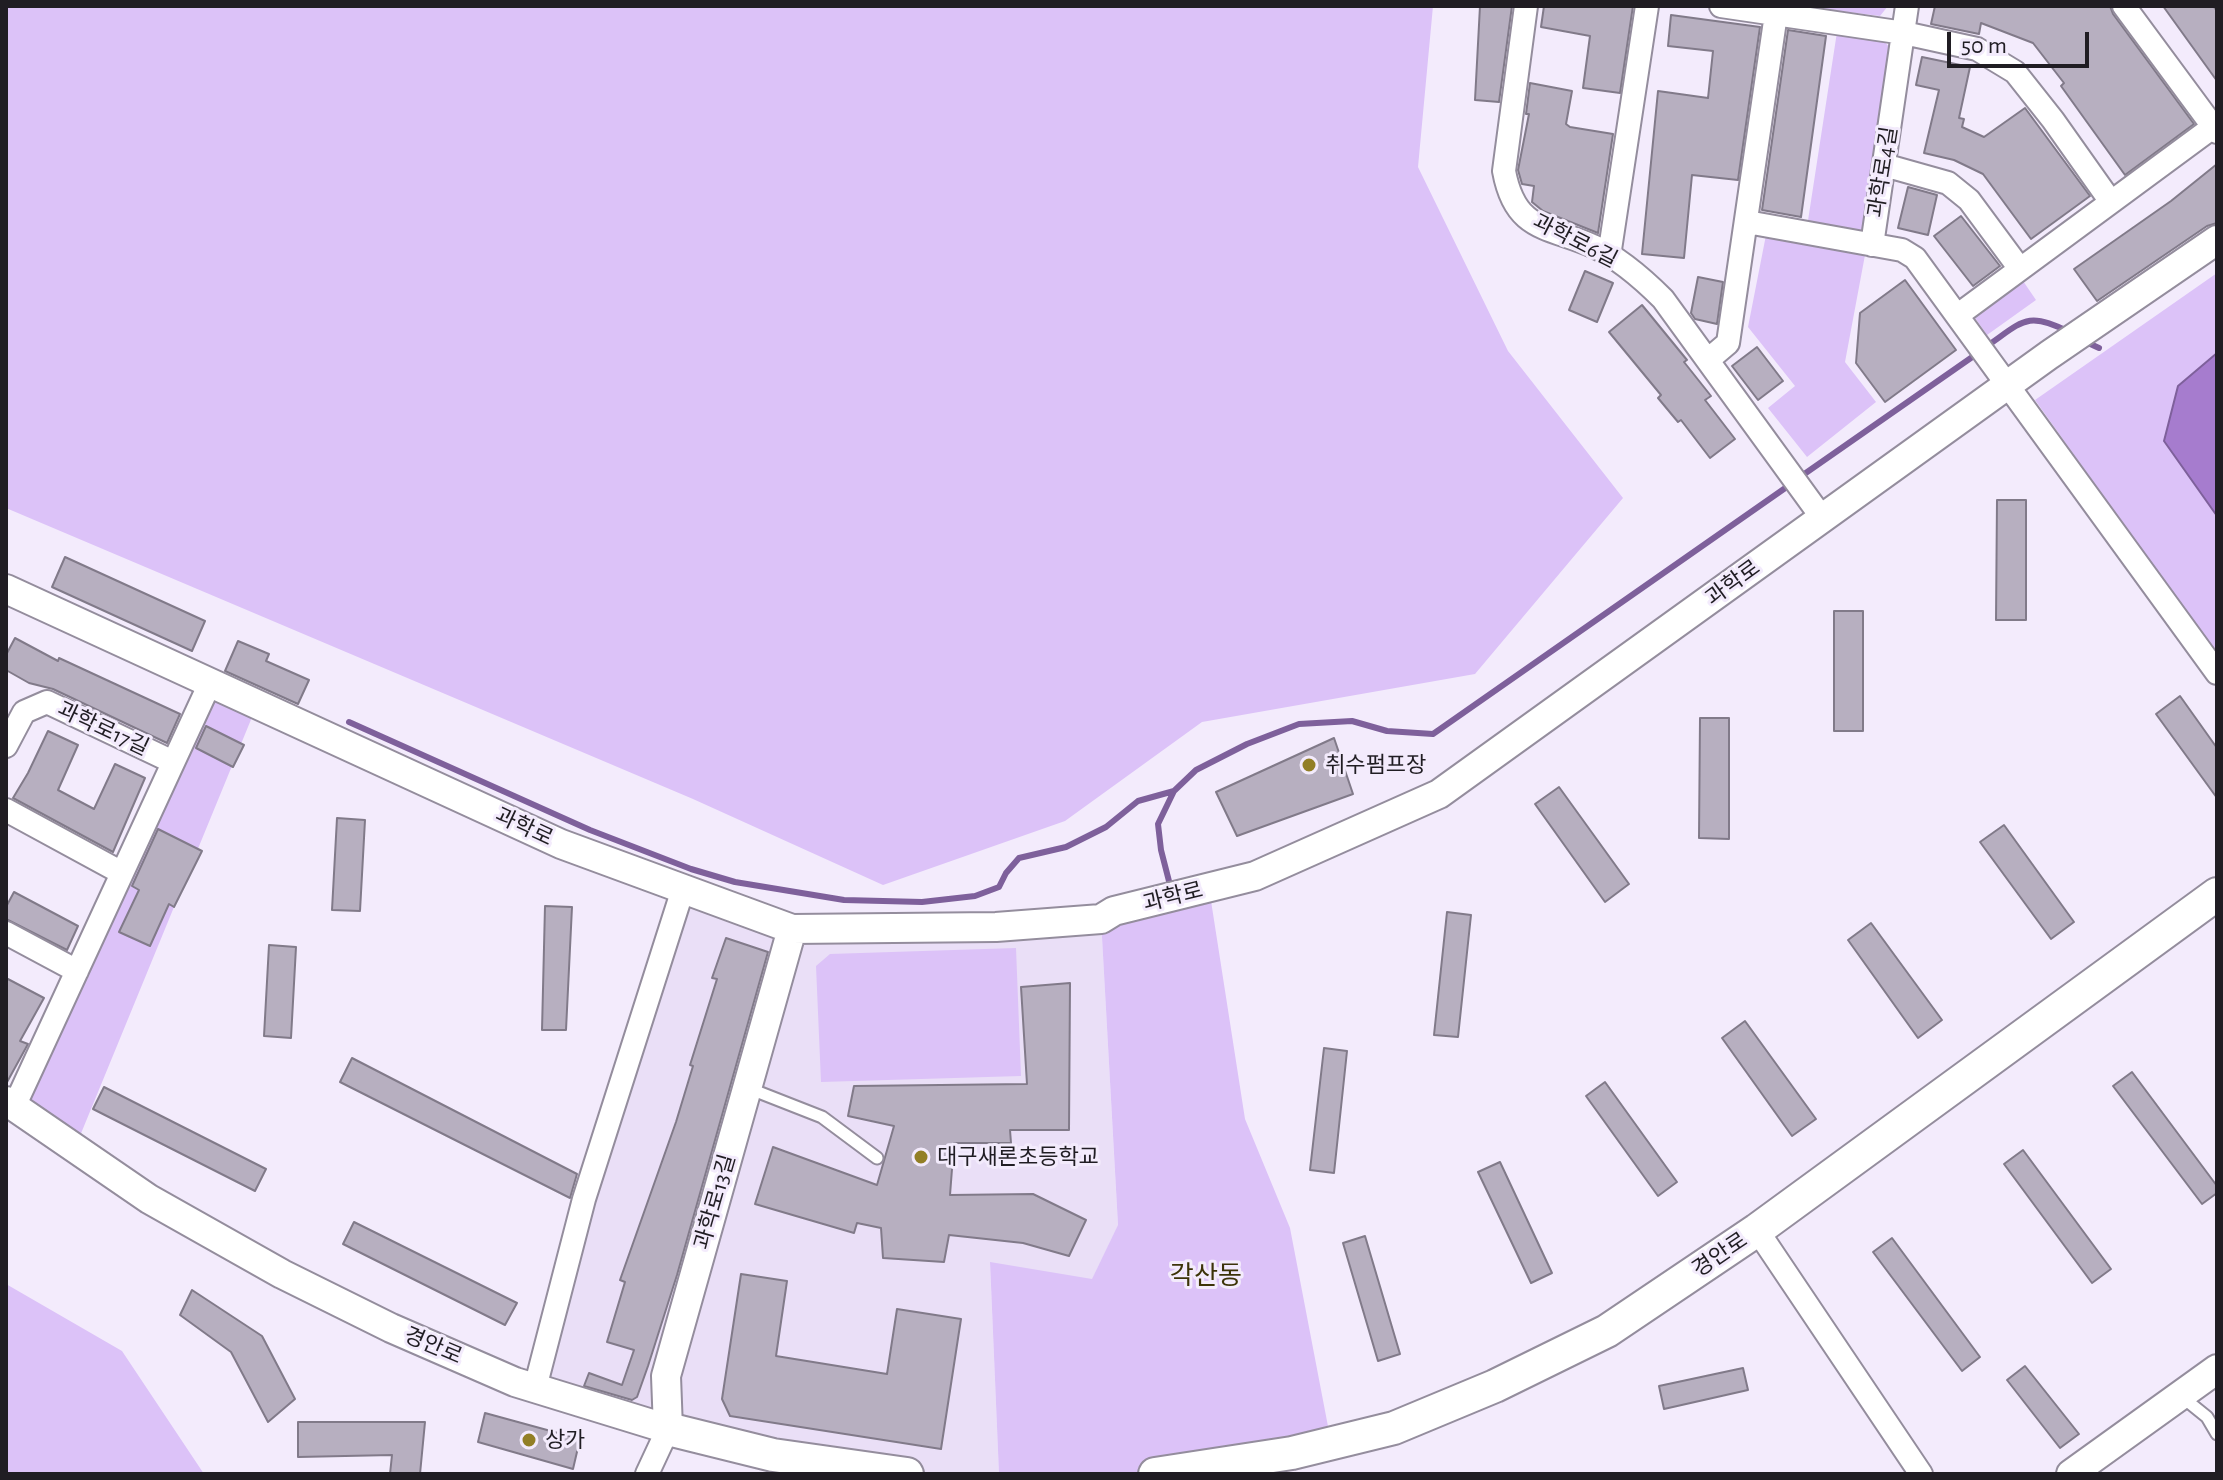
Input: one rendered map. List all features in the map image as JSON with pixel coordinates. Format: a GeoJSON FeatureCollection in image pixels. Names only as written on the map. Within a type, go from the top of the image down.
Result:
{"type":"FeatureCollection","features":[{"type":"Feature","properties":{"kind":"main road","name":"경안로"},"geometry":{"type":"LineString","coordinates":[[1155,1474],[1292,1453],[1394,1428],[1495,1386],[1607,1331],[1757,1230],[2217,894]]}},
{"type":"Feature","properties":{"kind":"main road","name":"경안로"},"geometry":{"type":"LineString","coordinates":[[668,1429],[773,1455],[907,1474]]}},
{"type":"Feature","properties":{"kind":"street","name":"과학로6길"},"geometry":{"type":"LineString","coordinates":[[1526,6],[1504,171],[1508,191],[1516,206],[1534,223],[1551,233],[1594,246],[1643,278],[1663,299],[1823,519]]}},
{"type":"Feature","properties":{"kind":"street"},"geometry":{"type":"LineString","coordinates":[[1609,256],[1647,6]]}},
{"type":"Feature","properties":{"kind":"street"},"geometry":{"type":"LineString","coordinates":[[1721,6],[1904,33],[1977,49],[2015,72],[2111,202]]}},
{"type":"Feature","properties":{"kind":"street","name":"과학로4길"},"geometry":{"type":"LineString","coordinates":[[1907,6],[1872,245],[1902,250],[1915,258],[2009,385]]}},
{"type":"Feature","properties":{"kind":"street"},"geometry":{"type":"LineString","coordinates":[[1958,315],[2216,127],[2124,6]]}},
{"type":"Feature","properties":{"kind":"street"},"geometry":{"type":"LineString","coordinates":[[1708,360],[1728,343],[1776,14]]}},
{"type":"Feature","properties":{"kind":"street"},"geometry":{"type":"LineString","coordinates":[[1884,165],[1948,183],[1969,200],[2020,269]]}},
{"type":"Feature","properties":{"kind":"street"},"geometry":{"type":"LineString","coordinates":[[1747,222],[1872,245]]}},
{"type":"Feature","properties":{"kind":"street","name":"과학로"},"geometry":{"type":"LineString","coordinates":[[6,589],[561,844],[792,929],[996,927],[1101,919],[1114,911],[1255,876],[1439,794],[2049,355],[2217,240]]}},
{"type":"Feature","properties":{"kind":"street"},"geometry":{"type":"LineString","coordinates":[[2009,385],[2217,673]]}},
{"type":"Feature","properties":{"kind":"street","name":"과학로17길"},"geometry":{"type":"LineString","coordinates":[[10,1104],[77,971],[210,683]]}},
{"type":"Feature","properties":{"kind":"street","name":"과학로17길"},"geometry":{"type":"LineString","coordinates":[[6,746],[24,712],[47,702],[173,762]]}},
{"type":"Feature","properties":{"kind":"street"},"geometry":{"type":"LineString","coordinates":[[6,810],[122,873]]}},
{"type":"Feature","properties":{"kind":"street"},"geometry":{"type":"LineString","coordinates":[[535,1388],[584,1199],[683,889]]}},
{"type":"Feature","properties":{"kind":"street","name":"과학로13길"},"geometry":{"type":"LineString","coordinates":[[647,1474],[668,1429],[666,1376],[792,929]]}},
{"type":"Feature","properties":{"kind":"street"},"geometry":{"type":"LineString","coordinates":[[6,933],[77,971]]}},
{"type":"Feature","properties":{"kind":"street","name":"경안로"},"geometry":{"type":"LineString","coordinates":[[10,1104],[149,1199],[282,1274],[391,1328],[535,1388],[668,1429]]}},
{"type":"Feature","properties":{"kind":"street"},"geometry":{"type":"LineString","coordinates":[[1757,1230],[1921,1474]]}},
{"type":"Feature","properties":{"kind":"street"},"geometry":{"type":"LineString","coordinates":[[2071,1474],[2217,1369]]}},
{"type":"Feature","properties":{"kind":"lane"},"geometry":{"type":"LineString","coordinates":[[747,1088],[822,1117],[877,1158]]}},
{"type":"Feature","properties":{"kind":"lane"},"geometry":{"type":"LineString","coordinates":[[2180,1395],[2207,1417],[2217,1434]]}},
{"type":"Feature","properties":{"kind":"shaded area"},"geometry":{"type":"Polygon","coordinates":[[[6,6],[1433,6],[1418,167],[1508,351],[1623,498],[1475,674],[1202,722],[1065,821],[883,885],[693,799],[6,508],[6,6]]]}},
{"type":"Feature","properties":{"kind":"shaded area"},"geometry":{"type":"Polygon","coordinates":[[[1823,6],[1888,6],[1880,16],[1823,9],[1823,6]]]}},
{"type":"Feature","properties":{"kind":"shaded area"},"geometry":{"type":"Polygon","coordinates":[[[1837,32],[1882,39],[1891,49],[1862,235],[1807,227],[1837,32]]]}},
{"type":"Feature","properties":{"kind":"shaded area"},"geometry":{"type":"Polygon","coordinates":[[[1766,235],[1865,255],[1845,362],[1876,402],[1807,457],[1768,408],[1795,386],[1748,327],[1766,235]]]}},
{"type":"Feature","properties":{"kind":"shaded area"},"geometry":{"type":"Polygon","coordinates":[[[2217,273],[2217,656],[2035,400],[2217,273]]]}},
{"type":"Feature","properties":{"kind":"shaded area"},"geometry":{"type":"Polygon","coordinates":[[[2021,278],[2036,300],[1987,335],[1975,318],[1979,307],[2021,278]]]}},
{"type":"Feature","properties":{"kind":"shaded area"},"geometry":{"type":"Polygon","coordinates":[[[2217,353],[2217,516],[2164,441],[2178,386],[2217,353]]]}},
{"type":"Feature","properties":{"kind":"shaded area"},"geometry":{"type":"Polygon","coordinates":[[[210,683],[257,705],[75,1148],[14,1107],[210,683]]]}},
{"type":"Feature","properties":{"kind":"shaded area"},"geometry":{"type":"Polygon","coordinates":[[[1209,888],[1245,1119],[1290,1228],[1331,1442],[1155,1474],[999,1474],[990,1262],[1092,1279],[1118,1225],[1101,919],[1209,888]]]}},
{"type":"Feature","properties":{"kind":"shaded area"},"geometry":{"type":"Polygon","coordinates":[[[683,889],[792,929],[1101,919],[1118,1226],[1092,1280],[990,1263],[999,1474],[907,1474],[535,1388],[683,889]]]}},
{"type":"Feature","properties":{"kind":"shaded area"},"geometry":{"type":"Polygon","coordinates":[[[1016,948],[1021,1076],[821,1082],[816,966],[830,954],[1016,948]]]}},
{"type":"Feature","properties":{"kind":"shaded area"},"geometry":{"type":"Polygon","coordinates":[[[6,1284],[122,1351],[204,1474],[6,1474],[6,1284]]]}},
{"type":"Feature","properties":{"kind":"building"},"geometry":{"type":"Polygon","coordinates":[[[1480,6],[1512,6],[1499,102],[1475,100],[1480,6]]]}},
{"type":"Feature","properties":{"kind":"building"},"geometry":{"type":"Polygon","coordinates":[[[1544,6],[1633,6],[1620,93],[1583,88],[1590,36],[1541,27],[1544,6]]]}},
{"type":"Feature","properties":{"kind":"building"},"geometry":{"type":"Polygon","coordinates":[[[1935,6],[2110,6],[2194,124],[2125,175],[2061,86],[2064,83],[2033,43],[1981,23],[1979,34],[1931,24],[1935,6]]]}},
{"type":"Feature","properties":{"kind":"building"},"geometry":{"type":"Polygon","coordinates":[[[2163,6],[2213,6],[2217,11],[2217,81],[2163,6]]]}},
{"type":"Feature","properties":{"kind":"building"},"geometry":{"type":"Polygon","coordinates":[[[1671,15],[1760,27],[1738,180],[1692,175],[1684,258],[1642,254],[1658,91],[1708,98],[1713,51],[1668,46],[1671,15]]]}},
{"type":"Feature","properties":{"kind":"building"},"geometry":{"type":"Polygon","coordinates":[[[1788,30],[1826,36],[1801,217],[1762,210],[1788,30]]]}},
{"type":"Feature","properties":{"kind":"building"},"geometry":{"type":"Polygon","coordinates":[[[1922,57],[1970,67],[1959,118],[1964,119],[1962,127],[1984,137],[2025,108],[2090,196],[2031,239],[1983,174],[1954,160],[1924,153],[1939,90],[1916,85],[1922,57]]]}},
{"type":"Feature","properties":{"kind":"building"},"geometry":{"type":"Polygon","coordinates":[[[1530,83],[1572,91],[1566,124],[1570,127],[1613,134],[1598,233],[1543,211],[1532,202],[1534,186],[1522,184],[1518,170],[1529,114],[1526,114],[1530,83]]]}},
{"type":"Feature","properties":{"kind":"building"},"geometry":{"type":"Polygon","coordinates":[[[2217,164],[2217,223],[2207,226],[2097,301],[2074,269],[2171,201],[2217,164]]]}},
{"type":"Feature","properties":{"kind":"building"},"geometry":{"type":"Polygon","coordinates":[[[1908,187],[1937,195],[1928,235],[1898,228],[1908,187]]]}},
{"type":"Feature","properties":{"kind":"building"},"geometry":{"type":"Polygon","coordinates":[[[1961,216],[2000,266],[1973,286],[1934,236],[1961,216]]]}},
{"type":"Feature","properties":{"kind":"building"},"geometry":{"type":"Polygon","coordinates":[[[1585,271],[1613,283],[1597,322],[1569,310],[1585,271]]]}},
{"type":"Feature","properties":{"kind":"building"},"geometry":{"type":"Polygon","coordinates":[[[1698,277],[1723,282],[1717,324],[1695,319],[1691,313],[1698,277]]]}},
{"type":"Feature","properties":{"kind":"building"},"geometry":{"type":"Polygon","coordinates":[[[1905,280],[1956,350],[1885,402],[1856,363],[1860,313],[1905,280]]]}},
{"type":"Feature","properties":{"kind":"building"},"geometry":{"type":"Polygon","coordinates":[[[1642,305],[1687,360],[1684,362],[1711,396],[1705,400],[1735,439],[1710,458],[1681,420],[1678,422],[1658,398],[1661,395],[1609,332],[1642,305]]]}},
{"type":"Feature","properties":{"kind":"building"},"geometry":{"type":"Polygon","coordinates":[[[1757,347],[1783,381],[1758,400],[1732,366],[1757,347]]]}},
{"type":"Feature","properties":{"kind":"building"},"geometry":{"type":"Polygon","coordinates":[[[1997,500],[2026,500],[2026,620],[1996,620],[1997,500]]]}},
{"type":"Feature","properties":{"kind":"building"},"geometry":{"type":"Polygon","coordinates":[[[65,557],[205,621],[192,651],[52,587],[65,557]]]}},
{"type":"Feature","properties":{"kind":"building"},"geometry":{"type":"Polygon","coordinates":[[[1834,611],[1863,611],[1863,731],[1834,731],[1834,611]]]}},
{"type":"Feature","properties":{"kind":"building"},"geometry":{"type":"Polygon","coordinates":[[[15,638],[58,661],[59,658],[180,714],[167,743],[6,670],[6,655],[15,638]]]}},
{"type":"Feature","properties":{"kind":"building"},"geometry":{"type":"Polygon","coordinates":[[[238,641],[269,654],[266,661],[309,680],[298,704],[225,671],[238,641]]]}},
{"type":"Feature","properties":{"kind":"building"},"geometry":{"type":"Polygon","coordinates":[[[2180,696],[2217,748],[2217,798],[2156,714],[2180,696]]]}},
{"type":"Feature","properties":{"kind":"building"},"geometry":{"type":"Polygon","coordinates":[[[1700,718],[1729,718],[1729,839],[1699,838],[1700,718]]]}},
{"type":"Feature","properties":{"kind":"building"},"geometry":{"type":"Polygon","coordinates":[[[206,726],[244,745],[233,767],[196,748],[206,726]]]}},
{"type":"Feature","properties":{"kind":"building"},"geometry":{"type":"Polygon","coordinates":[[[48,731],[78,745],[58,790],[94,809],[115,764],[145,778],[113,852],[13,798],[48,731]]]}},
{"type":"Feature","properties":{"kind":"building","name":"취수펌프장"},"geometry":{"type":"Polygon","coordinates":[[[1334,738],[1353,794],[1237,836],[1216,792],[1334,738]]]}},
{"type":"Feature","properties":{"kind":"building"},"geometry":{"type":"Polygon","coordinates":[[[1559,787],[1629,884],[1605,902],[1535,804],[1559,787]]]}},
{"type":"Feature","properties":{"kind":"building"},"geometry":{"type":"Polygon","coordinates":[[[337,818],[365,820],[360,911],[332,910],[337,818]]]}},
{"type":"Feature","properties":{"kind":"building"},"geometry":{"type":"Polygon","coordinates":[[[2004,825],[2074,922],[2051,939],[1980,842],[2004,825]]]}},
{"type":"Feature","properties":{"kind":"building"},"geometry":{"type":"Polygon","coordinates":[[[158,829],[202,851],[174,907],[169,904],[150,946],[119,932],[139,890],[132,886],[158,829]]]}},
{"type":"Feature","properties":{"kind":"building"},"geometry":{"type":"Polygon","coordinates":[[[14,892],[78,926],[67,950],[6,919],[6,907],[14,892]]]}},
{"type":"Feature","properties":{"kind":"building"},"geometry":{"type":"Polygon","coordinates":[[[545,906],[572,907],[566,1030],[542,1030],[545,906]]]}},
{"type":"Feature","properties":{"kind":"building"},"geometry":{"type":"Polygon","coordinates":[[[1447,912],[1471,915],[1458,1037],[1434,1035],[1447,912]]]}},
{"type":"Feature","properties":{"kind":"building"},"geometry":{"type":"Polygon","coordinates":[[[1871,923],[1942,1020],[1918,1038],[1848,940],[1871,923]]]}},
{"type":"Feature","properties":{"kind":"building"},"geometry":{"type":"Polygon","coordinates":[[[726,938],[768,952],[677,1275],[637,1397],[632,1400],[584,1386],[589,1373],[622,1385],[634,1350],[607,1342],[625,1282],[620,1280],[676,1122],[717,979],[712,978],[726,938]]]}},
{"type":"Feature","properties":{"kind":"building"},"geometry":{"type":"Polygon","coordinates":[[[269,945],[296,947],[291,1038],[264,1036],[269,945]]]}},
{"type":"Feature","properties":{"kind":"building"},"geometry":{"type":"Polygon","coordinates":[[[6,978],[44,998],[20,1041],[28,1044],[6,1084],[6,978]]]}},
{"type":"Feature","properties":{"kind":"building"},"geometry":{"type":"Polygon","coordinates":[[[1070,983],[1069,1130],[1010,1130],[1011,1143],[954,1143],[950,1195],[1033,1194],[1086,1220],[1069,1256],[1023,1243],[949,1235],[944,1262],[883,1258],[881,1228],[857,1223],[854,1233],[755,1204],[773,1147],[877,1185],[894,1126],[848,1116],[854,1086],[1027,1084],[1021,987],[1070,983]]]}},
{"type":"Feature","properties":{"kind":"building"},"geometry":{"type":"Polygon","coordinates":[[[1745,1021],[1816,1119],[1792,1136],[1722,1038],[1745,1021]]]}},
{"type":"Feature","properties":{"kind":"building"},"geometry":{"type":"Polygon","coordinates":[[[1324,1048],[1347,1051],[1334,1173],[1310,1170],[1324,1048]]]}},
{"type":"Feature","properties":{"kind":"building"},"geometry":{"type":"Polygon","coordinates":[[[352,1058],[577,1174],[570,1198],[340,1082],[352,1058]]]}},
{"type":"Feature","properties":{"kind":"building"},"geometry":{"type":"Polygon","coordinates":[[[2132,1072],[2217,1186],[2217,1193],[2202,1204],[2113,1086],[2132,1072]]]}},
{"type":"Feature","properties":{"kind":"building"},"geometry":{"type":"Polygon","coordinates":[[[1605,1082],[1677,1182],[1658,1196],[1586,1096],[1605,1082]]]}},
{"type":"Feature","properties":{"kind":"building"},"geometry":{"type":"Polygon","coordinates":[[[104,1087],[266,1169],[255,1191],[93,1109],[104,1087]]]}},
{"type":"Feature","properties":{"kind":"building"},"geometry":{"type":"Polygon","coordinates":[[[2023,1150],[2111,1269],[2092,1283],[2004,1164],[2023,1150]]]}},
{"type":"Feature","properties":{"kind":"building"},"geometry":{"type":"Polygon","coordinates":[[[1500,1162],[1552,1273],[1531,1283],[1478,1172],[1500,1162]]]}},
{"type":"Feature","properties":{"kind":"building"},"geometry":{"type":"Polygon","coordinates":[[[354,1222],[517,1303],[505,1325],[343,1244],[354,1222]]]}},
{"type":"Feature","properties":{"kind":"building"},"geometry":{"type":"Polygon","coordinates":[[[1365,1236],[1400,1354],[1378,1361],[1343,1243],[1365,1236]]]}},
{"type":"Feature","properties":{"kind":"building"},"geometry":{"type":"Polygon","coordinates":[[[1892,1238],[1980,1357],[1962,1371],[1873,1252],[1892,1238]]]}},
{"type":"Feature","properties":{"kind":"building"},"geometry":{"type":"Polygon","coordinates":[[[741,1274],[787,1281],[776,1356],[887,1374],[897,1309],[961,1319],[941,1449],[730,1416],[722,1399],[741,1274]]]}},
{"type":"Feature","properties":{"kind":"building"},"geometry":{"type":"Polygon","coordinates":[[[192,1290],[262,1336],[295,1399],[268,1422],[231,1352],[180,1315],[192,1290]]]}},
{"type":"Feature","properties":{"kind":"building"},"geometry":{"type":"Polygon","coordinates":[[[2025,1366],[2079,1434],[2060,1448],[2007,1380],[2025,1366]]]}},
{"type":"Feature","properties":{"kind":"building"},"geometry":{"type":"Polygon","coordinates":[[[1743,1368],[1748,1390],[1664,1409],[1659,1386],[1743,1368]]]}},
{"type":"Feature","properties":{"kind":"building","name":"상가"},"geometry":{"type":"Polygon","coordinates":[[[485,1413],[580,1439],[573,1469],[478,1442],[485,1413]]]}},
{"type":"Feature","properties":{"kind":"building"},"geometry":{"type":"Polygon","coordinates":[[[298,1422],[425,1422],[420,1474],[390,1474],[392,1455],[298,1457],[298,1422]]]}},
{"type":"Feature","properties":{"kind":"waterway"},"geometry":{"type":"LineString","coordinates":[[1987,346],[2017,325],[2034,320],[2069,332]]}},
{"type":"Feature","properties":{"kind":"waterway"},"geometry":{"type":"LineString","coordinates":[[2086,342],[2099,348]]}},
{"type":"Feature","properties":{"kind":"waterway"},"geometry":{"type":"LineString","coordinates":[[1800,477],[1978,353]]}},
{"type":"Feature","properties":{"kind":"waterway"},"geometry":{"type":"LineString","coordinates":[[349,722],[590,830],[691,869],[735,882],[844,900],[922,902],[975,896],[999,887],[1019,858],[1066,847],[1106,827],[1138,801],[1174,791],[1196,770],[1247,744],[1299,724],[1352,721],[1387,731],[1433,734],[1791,484]]}},
{"type":"Feature","properties":{"kind":"waterway"},"geometry":{"type":"LineString","coordinates":[[1171,889],[1158,824],[1174,791]]}},
{"type":"Feature","properties":{"kind":"place","name":"취수펌프장"},"geometry":{"type":"Point","coordinates":[1309,765]}},
{"type":"Feature","properties":{"kind":"place","name":"대구새론초등학교"},"geometry":{"type":"Point","coordinates":[921,1157]}},
{"type":"Feature","properties":{"kind":"place","name":"상가"},"geometry":{"type":"Point","coordinates":[529,1440]}},
{"type":"Feature","properties":{"kind":"district","name":"각산동"},"geometry":{"type":"Point","coordinates":[1206,1276]}}]}
